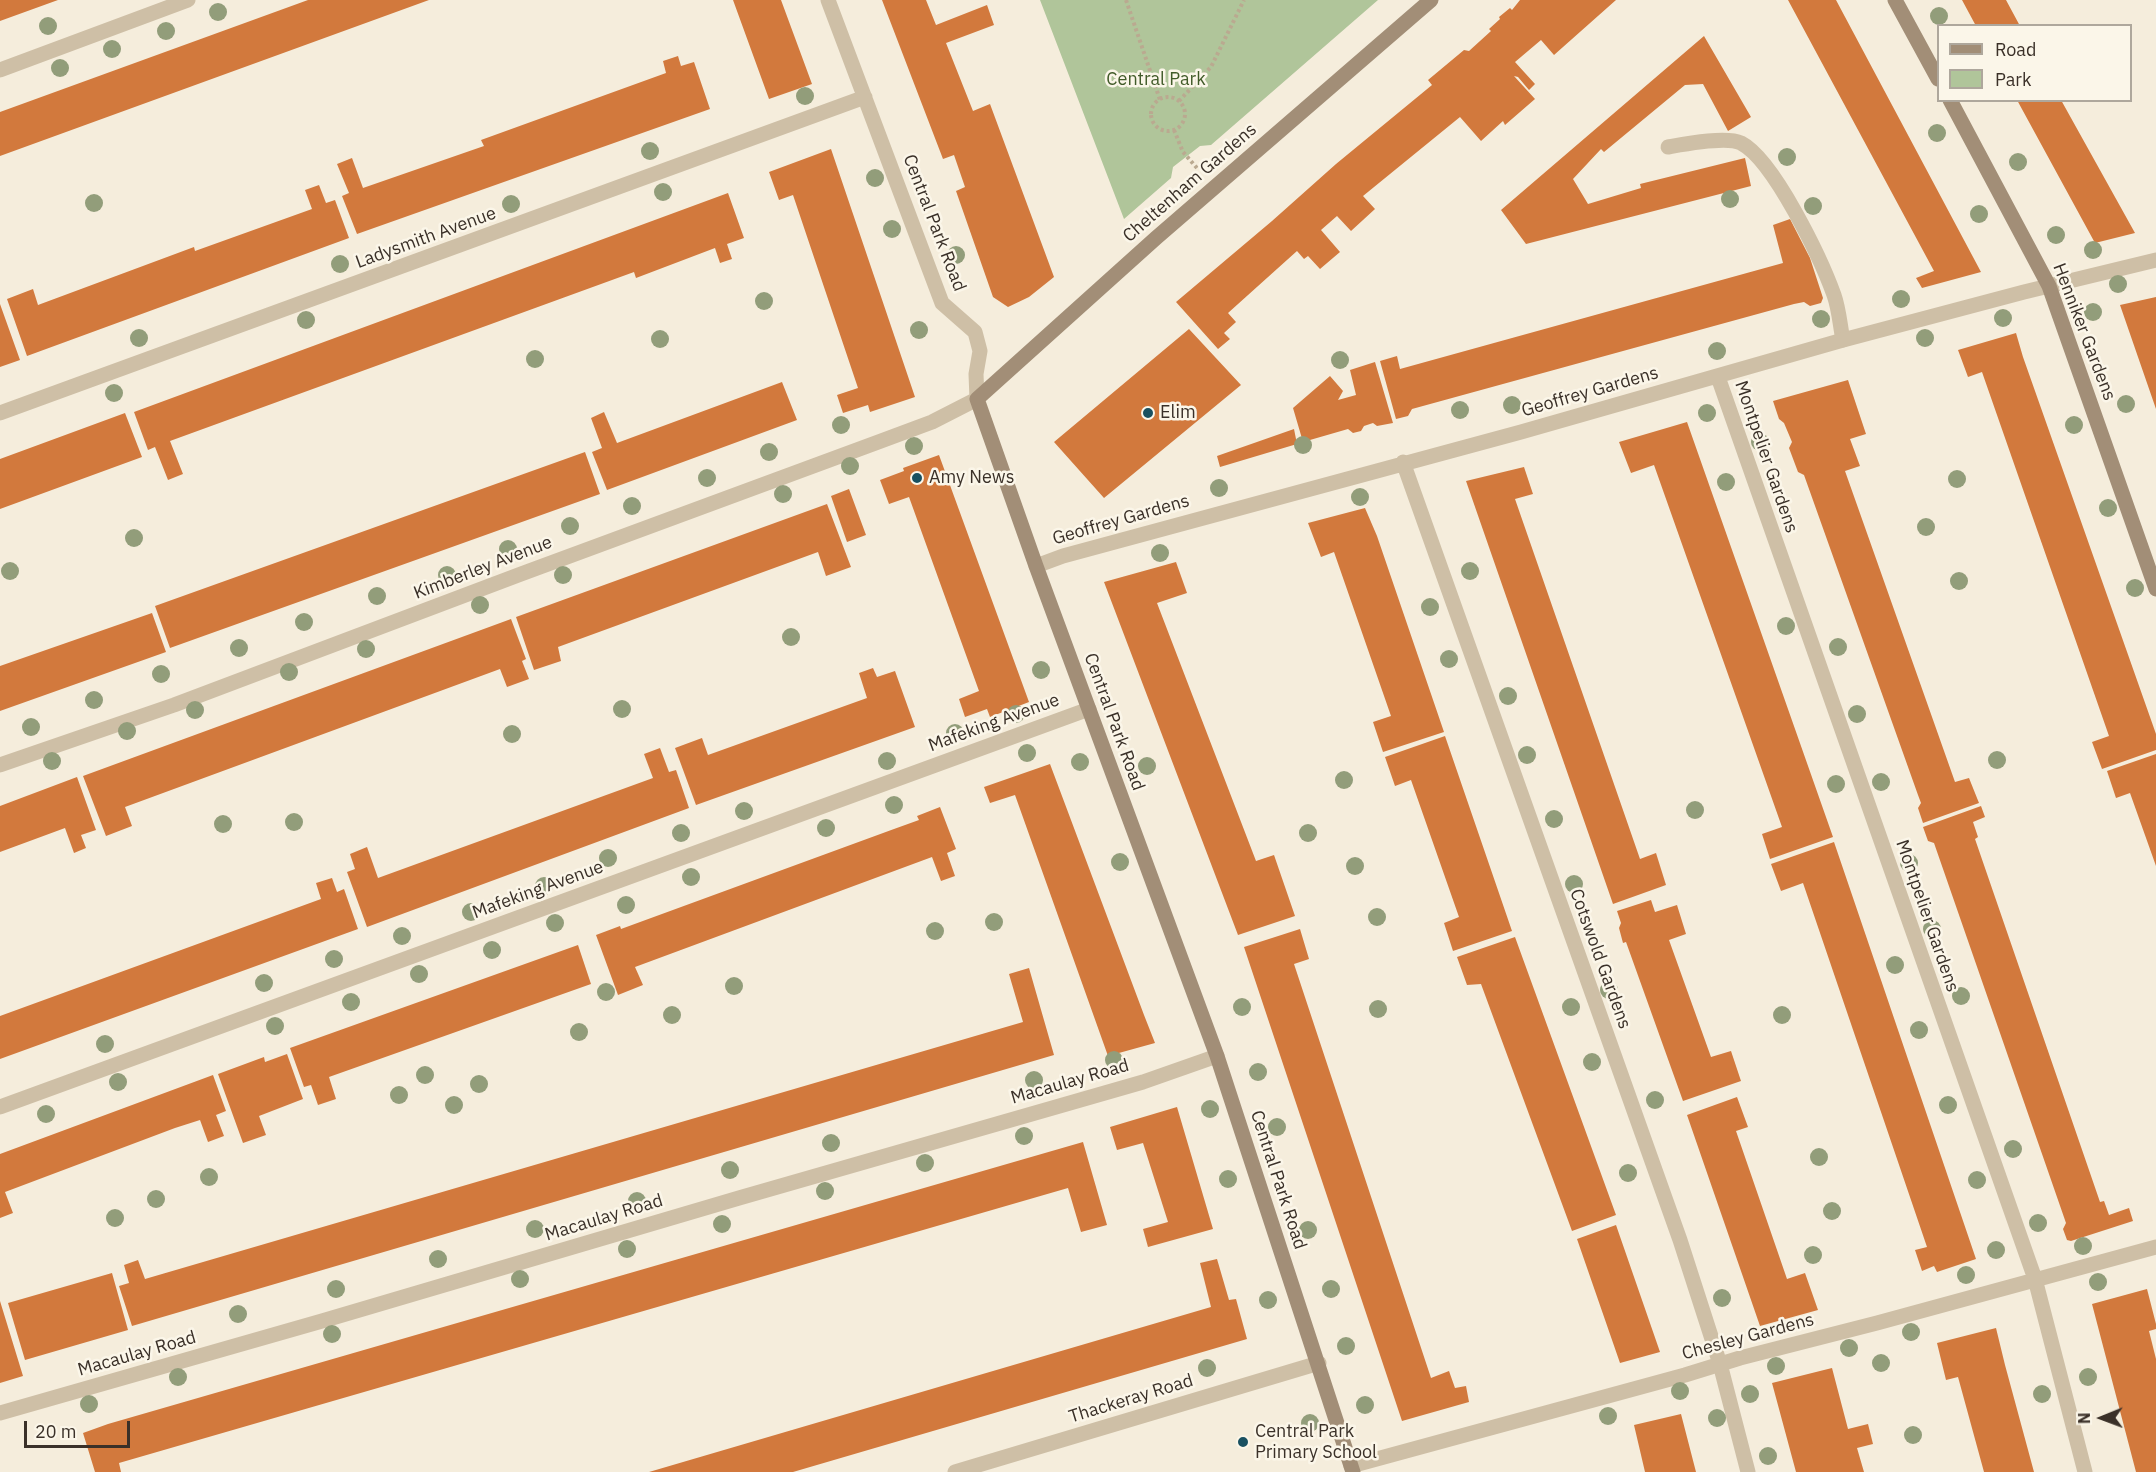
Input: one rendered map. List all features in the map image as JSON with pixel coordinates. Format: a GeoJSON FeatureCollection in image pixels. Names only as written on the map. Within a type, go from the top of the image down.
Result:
{"type":"FeatureCollection","features":[{"type":"Feature","properties":{"kind":"main road","name":"Cheltenham Gardens"},"geometry":{"type":"LineString","coordinates":[[976,399],[1431,0]]}},
{"type":"Feature","properties":{"kind":"main road"},"geometry":{"type":"LineString","coordinates":[[1895,0],[1937,77]]}},
{"type":"Feature","properties":{"kind":"main road","name":"Henniker Gardens"},"geometry":{"type":"LineString","coordinates":[[1951,102],[2049,286],[2156,589]]}},
{"type":"Feature","properties":{"kind":"main road","name":"Central Park Road"},"geometry":{"type":"LineString","coordinates":[[976,399],[1217,1056],[1352,1469]]}},
{"type":"Feature","properties":{"kind":"street"},"geometry":{"type":"LineString","coordinates":[[0,70],[188,0]]}},
{"type":"Feature","properties":{"kind":"street","name":"Central Park Road"},"geometry":{"type":"LineString","coordinates":[[828,0],[942,303],[975,332],[980,351],[976,374],[976,399]]}},
{"type":"Feature","properties":{"kind":"street","name":"Ladysmith Avenue"},"geometry":{"type":"LineString","coordinates":[[0,413],[865,97]]}},
{"type":"Feature","properties":{"kind":"street"},"geometry":{"type":"LineString","coordinates":[[1668,147],[1711,141],[1740,143],[1758,159],[1778,184],[1817,252],[1835,297],[1844,340]]}},
{"type":"Feature","properties":{"kind":"street","name":"Geoffrey Gardens"},"geometry":{"type":"LineString","coordinates":[[1036,566],[1064,556],[1718,377],[1844,340],[2156,260]]}},
{"type":"Feature","properties":{"kind":"street","name":"Montpelier Gardens"},"geometry":{"type":"LineString","coordinates":[[1718,377],[2035,1279],[2085,1472]]}},
{"type":"Feature","properties":{"kind":"street","name":"Kimberley Avenue"},"geometry":{"type":"LineString","coordinates":[[0,765],[174,705],[932,422],[976,399]]}},
{"type":"Feature","properties":{"kind":"street","name":"Cotswold Gardens"},"geometry":{"type":"LineString","coordinates":[[1403,462],[1680,1240],[1720,1364],[1748,1472]]}},
{"type":"Feature","properties":{"kind":"street","name":"Mafeking Avenue"},"geometry":{"type":"LineString","coordinates":[[0,1107],[1089,709]]}},
{"type":"Feature","properties":{"kind":"street","name":"Macaulay Road"},"geometry":{"type":"LineString","coordinates":[[0,1413],[322,1322],[739,1198],[1143,1082],[1217,1056]]}},
{"type":"Feature","properties":{"kind":"street","name":"Chesley Gardens"},"geometry":{"type":"LineString","coordinates":[[1352,1469],[1720,1364],[2156,1247]]}},
{"type":"Feature","properties":{"kind":"street","name":"Thackeray Road"},"geometry":{"type":"LineString","coordinates":[[955,1472],[1319,1363]]}},
{"type":"Feature","properties":{"kind":"path"},"geometry":{"type":"LineString","coordinates":[[1126,0],[1160,100]]}},
{"type":"Feature","properties":{"kind":"path"},"geometry":{"type":"LineString","coordinates":[[1179,101],[1211,67],[1244,0]]}},
{"type":"Feature","properties":{"kind":"path"},"geometry":{"type":"LineString","coordinates":[[1170,98],[1179,101],[1185,110],[1186,115],[1182,124],[1174,130],[1164,131],[1153,121],[1152,111],[1156,102],[1160,100],[1170,98]]}},
{"type":"Feature","properties":{"kind":"path"},"geometry":{"type":"LineString","coordinates":[[1174,130],[1183,152],[1214,188]]}},
{"type":"Feature","properties":{"kind":"green space","name":"Central Park"},"geometry":{"type":"Polygon","coordinates":[[[1040,0],[1378,0],[1211,145],[1200,146],[1173,167],[1171,178],[1124,219],[1040,0]]]}},
{"type":"Feature","properties":{"kind":"building"},"geometry":{"type":"Polygon","coordinates":[[[0,0],[58,0],[0,21],[0,0]]]}},
{"type":"Feature","properties":{"kind":"building"},"geometry":{"type":"Polygon","coordinates":[[[308,0],[429,0],[0,156],[0,112],[308,0]]]}},
{"type":"Feature","properties":{"kind":"building"},"geometry":{"type":"Polygon","coordinates":[[[733,0],[781,0],[812,84],[769,99],[733,0]]]}},
{"type":"Feature","properties":{"kind":"building"},"geometry":{"type":"Polygon","coordinates":[[[882,0],[926,0],[936,25],[987,5],[994,25],[946,43],[973,111],[990,104],[1054,277],[1029,297],[1008,307],[993,297],[956,191],[965,187],[954,155],[943,159],[882,0]]]}},
{"type":"Feature","properties":{"kind":"building"},"geometry":{"type":"Polygon","coordinates":[[[1520,0],[1616,0],[1554,55],[1541,40],[1515,62],[1535,84],[1529,90],[1518,77],[1514,76],[1535,99],[1505,125],[1503,121],[1481,141],[1460,117],[1363,196],[1375,209],[1351,231],[1337,216],[1321,230],[1340,252],[1320,269],[1308,256],[1304,259],[1297,251],[1228,313],[1236,322],[1224,333],[1230,339],[1218,349],[1176,302],[1336,164],[1432,85],[1428,80],[1464,50],[1469,51],[1491,31],[1489,29],[1500,19],[1499,17],[1510,8],[1512,10],[1520,0]]]}},
{"type":"Feature","properties":{"kind":"building"},"geometry":{"type":"Polygon","coordinates":[[[1788,0],[1836,0],[1981,272],[1922,288],[1916,278],[1934,271],[1788,0]]]}},
{"type":"Feature","properties":{"kind":"building"},"geometry":{"type":"Polygon","coordinates":[[[1962,0],[2006,0],[2019,24],[1975,24],[1962,0]]]}},
{"type":"Feature","properties":{"kind":"building"},"geometry":{"type":"Polygon","coordinates":[[[1704,36],[1751,117],[1728,131],[1703,84],[1685,85],[1604,152],[1601,149],[1573,179],[1588,204],[1641,188],[1640,184],[1745,158],[1751,186],[1526,244],[1501,210],[1704,36]]]}},
{"type":"Feature","properties":{"kind":"building"},"geometry":{"type":"Polygon","coordinates":[[[678,56],[681,66],[694,62],[710,109],[357,234],[342,196],[349,193],[337,164],[352,158],[363,188],[484,146],[481,140],[666,73],[663,61],[678,56]]]}},
{"type":"Feature","properties":{"kind":"building"},"geometry":{"type":"Polygon","coordinates":[[[2018,102],[2062,102],[2135,233],[2095,243],[2018,102]]]}},
{"type":"Feature","properties":{"kind":"building"},"geometry":{"type":"Polygon","coordinates":[[[831,149],[915,397],[870,412],[868,405],[843,413],[837,395],[858,388],[793,195],[779,200],[769,172],[831,149]]]}},
{"type":"Feature","properties":{"kind":"building"},"geometry":{"type":"Polygon","coordinates":[[[319,185],[326,203],[335,200],[349,238],[27,356],[7,299],[33,289],[38,305],[194,247],[195,251],[312,209],[305,190],[319,185]]]}},
{"type":"Feature","properties":{"kind":"building"},"geometry":{"type":"Polygon","coordinates":[[[728,193],[744,238],[727,244],[732,259],[720,263],[715,248],[636,278],[634,272],[170,441],[183,474],[168,480],[155,447],[148,450],[134,412],[728,193]]]}},
{"type":"Feature","properties":{"kind":"building"},"geometry":{"type":"Polygon","coordinates":[[[1790,219],[1810,258],[1823,298],[1821,303],[1810,306],[1804,302],[1794,304],[1412,409],[1408,416],[1396,419],[1380,361],[1397,356],[1400,369],[1783,263],[1773,225],[1790,219]]]}},
{"type":"Feature","properties":{"kind":"building"},"geometry":{"type":"Polygon","coordinates":[[[2156,297],[2156,409],[2120,305],[2156,297]]]}},
{"type":"Feature","properties":{"kind":"building"},"geometry":{"type":"Polygon","coordinates":[[[0,304],[20,360],[0,367],[0,304]]]}},
{"type":"Feature","properties":{"kind":"building","name":"Elim"},"geometry":{"type":"Polygon","coordinates":[[[1189,329],[1241,385],[1104,498],[1054,442],[1189,329]]]}},
{"type":"Feature","properties":{"kind":"building"},"geometry":{"type":"Polygon","coordinates":[[[2016,333],[2156,734],[2156,750],[2102,769],[2092,742],[2109,736],[1982,372],[1968,377],[1958,350],[2016,333]]]}},
{"type":"Feature","properties":{"kind":"building"},"geometry":{"type":"Polygon","coordinates":[[[1375,362],[1393,423],[1377,426],[1373,423],[1364,426],[1361,431],[1353,433],[1348,429],[1303,442],[1293,408],[1330,376],[1343,391],[1338,400],[1356,395],[1350,370],[1375,362]]]}},
{"type":"Feature","properties":{"kind":"building"},"geometry":{"type":"Polygon","coordinates":[[[1848,380],[1866,434],[1850,439],[1860,466],[1845,471],[1955,782],[1969,778],[1979,803],[1923,823],[1918,808],[1921,803],[1804,475],[1798,472],[1789,448],[1792,442],[1784,423],[1779,419],[1773,401],[1848,380]]]}},
{"type":"Feature","properties":{"kind":"building"},"geometry":{"type":"Polygon","coordinates":[[[782,382],[797,420],[607,490],[592,452],[602,448],[591,418],[604,412],[617,443],[782,382]]]}},
{"type":"Feature","properties":{"kind":"building"},"geometry":{"type":"Polygon","coordinates":[[[125,413],[142,457],[0,509],[0,459],[125,413]]]}},
{"type":"Feature","properties":{"kind":"building"},"geometry":{"type":"Polygon","coordinates":[[[1687,422],[1833,837],[1770,859],[1762,834],[1782,827],[1654,465],[1631,473],[1619,442],[1687,422]]]}},
{"type":"Feature","properties":{"kind":"building"},"geometry":{"type":"Polygon","coordinates":[[[1294,429],[1297,444],[1220,467],[1217,456],[1294,429]]]}},
{"type":"Feature","properties":{"kind":"building"},"geometry":{"type":"Polygon","coordinates":[[[585,452],[600,494],[170,648],[155,606],[585,452]]]}},
{"type":"Feature","properties":{"kind":"building"},"geometry":{"type":"Polygon","coordinates":[[[939,455],[1029,702],[990,717],[987,709],[965,717],[959,699],[979,691],[909,497],[889,504],[880,480],[904,471],[903,468],[939,455]]]}},
{"type":"Feature","properties":{"kind":"building"},"geometry":{"type":"Polygon","coordinates":[[[1524,467],[1533,494],[1515,499],[1640,859],[1656,853],[1666,885],[1613,904],[1466,481],[1524,467]]]}},
{"type":"Feature","properties":{"kind":"building"},"geometry":{"type":"Polygon","coordinates":[[[849,489],[866,535],[847,542],[831,496],[849,489]]]}},
{"type":"Feature","properties":{"kind":"building"},"geometry":{"type":"Polygon","coordinates":[[[827,504],[851,567],[826,576],[818,552],[558,647],[561,661],[534,670],[516,617],[827,504]]]}},
{"type":"Feature","properties":{"kind":"building"},"geometry":{"type":"Polygon","coordinates":[[[1365,508],[1377,536],[1444,732],[1383,752],[1373,722],[1391,716],[1334,552],[1321,557],[1308,523],[1365,508]]]}},
{"type":"Feature","properties":{"kind":"building"},"geometry":{"type":"Polygon","coordinates":[[[1176,562],[1187,593],[1157,603],[1256,861],[1274,855],[1295,916],[1238,935],[1104,582],[1176,562]]]}},
{"type":"Feature","properties":{"kind":"building"},"geometry":{"type":"Polygon","coordinates":[[[152,613],[166,652],[0,711],[0,666],[152,613]]]}},
{"type":"Feature","properties":{"kind":"building"},"geometry":{"type":"Polygon","coordinates":[[[511,619],[526,659],[522,661],[529,679],[507,687],[500,669],[125,807],[132,826],[106,836],[83,776],[511,619]]]}},
{"type":"Feature","properties":{"kind":"building"},"geometry":{"type":"Polygon","coordinates":[[[873,668],[877,677],[895,671],[915,727],[696,805],[675,748],[702,738],[708,755],[867,698],[859,673],[873,668]]]}},
{"type":"Feature","properties":{"kind":"building"},"geometry":{"type":"Polygon","coordinates":[[[1445,736],[1512,931],[1453,951],[1444,923],[1459,917],[1411,780],[1395,786],[1385,757],[1445,736]]]}},
{"type":"Feature","properties":{"kind":"building"},"geometry":{"type":"Polygon","coordinates":[[[660,748],[669,772],[676,770],[689,808],[367,927],[347,872],[355,869],[350,854],[367,847],[378,878],[653,778],[644,754],[660,748]]]}},
{"type":"Feature","properties":{"kind":"building"},"geometry":{"type":"Polygon","coordinates":[[[2156,754],[2156,866],[2130,793],[2116,798],[2107,771],[2156,754]]]}},
{"type":"Feature","properties":{"kind":"building"},"geometry":{"type":"Polygon","coordinates":[[[1050,764],[1155,1043],[1108,1056],[1015,795],[990,803],[984,787],[1050,764]]]}},
{"type":"Feature","properties":{"kind":"building"},"geometry":{"type":"Polygon","coordinates":[[[77,777],[96,830],[81,835],[86,848],[74,853],[65,828],[0,852],[0,806],[77,777]]]}},
{"type":"Feature","properties":{"kind":"building"},"geometry":{"type":"Polygon","coordinates":[[[1981,806],[1985,817],[1973,822],[1978,837],[1975,839],[2100,1202],[2104,1201],[2109,1215],[2129,1208],[2133,1221],[2071,1241],[2067,1240],[2063,1229],[2066,1223],[1934,843],[1928,841],[1923,827],[1981,806]]]}},
{"type":"Feature","properties":{"kind":"building"},"geometry":{"type":"Polygon","coordinates":[[[940,807],[956,849],[947,853],[955,876],[941,881],[932,857],[635,967],[643,985],[618,995],[596,935],[620,926],[621,929],[919,820],[917,816],[940,807]]]}},
{"type":"Feature","properties":{"kind":"building"},"geometry":{"type":"Polygon","coordinates":[[[1834,842],[1976,1259],[1937,1272],[1934,1266],[1922,1271],[1915,1250],[1927,1247],[1803,883],[1781,891],[1771,864],[1834,842]]]}},
{"type":"Feature","properties":{"kind":"building"},"geometry":{"type":"Polygon","coordinates":[[[332,878],[337,892],[344,889],[358,929],[0,1059],[0,1016],[321,899],[316,883],[332,878]]]}},
{"type":"Feature","properties":{"kind":"building"},"geometry":{"type":"Polygon","coordinates":[[[1651,900],[1655,912],[1677,905],[1686,934],[1669,940],[1711,1057],[1731,1051],[1741,1081],[1683,1101],[1619,928],[1621,923],[1617,911],[1651,900]]]}},
{"type":"Feature","properties":{"kind":"building"},"geometry":{"type":"Polygon","coordinates":[[[1300,929],[1309,959],[1294,964],[1431,1378],[1449,1371],[1455,1388],[1466,1386],[1469,1402],[1402,1421],[1244,947],[1300,929]]]}},
{"type":"Feature","properties":{"kind":"building"},"geometry":{"type":"Polygon","coordinates":[[[1515,937],[1616,1215],[1572,1231],[1481,984],[1467,985],[1457,957],[1515,937]]]}},
{"type":"Feature","properties":{"kind":"building"},"geometry":{"type":"Polygon","coordinates":[[[578,945],[591,984],[329,1077],[336,1099],[318,1105],[311,1085],[304,1087],[290,1048],[578,945]]]}},
{"type":"Feature","properties":{"kind":"building"},"geometry":{"type":"Polygon","coordinates":[[[1029,968],[1054,1055],[132,1326],[119,1286],[129,1283],[124,1265],[138,1260],[145,1279],[1023,1022],[1009,974],[1029,968]]]}},
{"type":"Feature","properties":{"kind":"building"},"geometry":{"type":"Polygon","coordinates":[[[287,1054],[303,1099],[259,1116],[266,1135],[243,1143],[218,1074],[264,1057],[265,1062],[287,1054]]]}},
{"type":"Feature","properties":{"kind":"building"},"geometry":{"type":"Polygon","coordinates":[[[213,1075],[226,1111],[216,1115],[224,1136],[208,1142],[200,1120],[175,1128],[5,1192],[13,1213],[0,1218],[0,1154],[213,1075]]]}},
{"type":"Feature","properties":{"kind":"building"},"geometry":{"type":"Polygon","coordinates":[[[1737,1097],[1748,1127],[1736,1131],[1787,1279],[1805,1273],[1818,1310],[1760,1326],[1687,1115],[1737,1097]]]}},
{"type":"Feature","properties":{"kind":"building"},"geometry":{"type":"Polygon","coordinates":[[[1177,1107],[1213,1229],[1148,1247],[1143,1229],[1168,1222],[1143,1143],[1117,1150],[1110,1127],[1177,1107]]]}},
{"type":"Feature","properties":{"kind":"building"},"geometry":{"type":"Polygon","coordinates":[[[1083,1142],[1107,1225],[1081,1232],[1068,1188],[119,1463],[121,1472],[95,1472],[83,1433],[108,1424],[1083,1142]]]}},
{"type":"Feature","properties":{"kind":"building"},"geometry":{"type":"Polygon","coordinates":[[[1616,1225],[1660,1352],[1620,1363],[1577,1239],[1616,1225]]]}},
{"type":"Feature","properties":{"kind":"building"},"geometry":{"type":"Polygon","coordinates":[[[1217,1259],[1229,1300],[1236,1299],[1247,1339],[793,1472],[649,1472],[1211,1307],[1200,1263],[1217,1259]]]}},
{"type":"Feature","properties":{"kind":"building"},"geometry":{"type":"Polygon","coordinates":[[[112,1273],[128,1330],[25,1360],[8,1303],[112,1273]]]}},
{"type":"Feature","properties":{"kind":"building"},"geometry":{"type":"Polygon","coordinates":[[[2147,1289],[2156,1324],[2156,1329],[2149,1331],[2156,1359],[2156,1472],[2136,1472],[2092,1304],[2147,1289]]]}},
{"type":"Feature","properties":{"kind":"building"},"geometry":{"type":"Polygon","coordinates":[[[0,1301],[23,1376],[0,1383],[0,1301]]]}},
{"type":"Feature","properties":{"kind":"building"},"geometry":{"type":"Polygon","coordinates":[[[1996,1328],[2034,1472],[1984,1472],[1958,1377],[1946,1380],[1937,1343],[1996,1328]]]}},
{"type":"Feature","properties":{"kind":"building"},"geometry":{"type":"Polygon","coordinates":[[[1832,1368],[1848,1429],[1868,1424],[1873,1444],[1857,1448],[1864,1472],[1796,1472],[1772,1383],[1832,1368]]]}},
{"type":"Feature","properties":{"kind":"building"},"geometry":{"type":"Polygon","coordinates":[[[1681,1414],[1696,1472],[1645,1472],[1634,1425],[1681,1414]]]}},
{"type":"Feature","properties":{"kind":"place","name":"Elim"},"geometry":{"type":"Point","coordinates":[1148,413]}},
{"type":"Feature","properties":{"kind":"place","name":"Amy News"},"geometry":{"type":"Point","coordinates":[917,478]}},
{"type":"Feature","properties":{"kind":"place","name":"Central Park Primary School"},"geometry":{"type":"Point","coordinates":[1243,1442]}}]}
